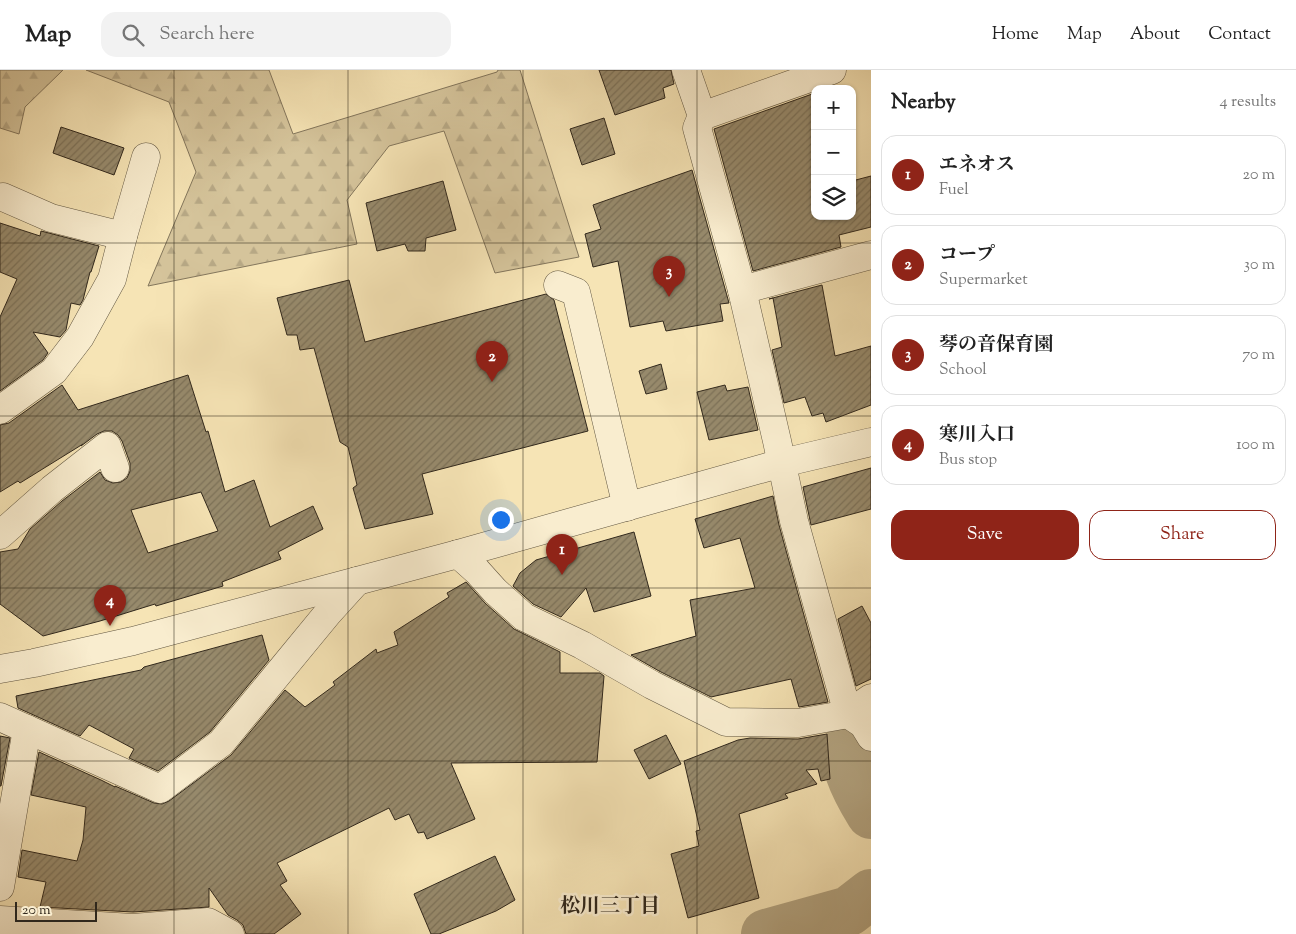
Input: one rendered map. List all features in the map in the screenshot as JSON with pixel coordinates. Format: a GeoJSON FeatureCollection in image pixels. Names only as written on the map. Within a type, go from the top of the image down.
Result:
{"type":"FeatureCollection","features":[{"type":"Feature","properties":{"kind":"street"},"geometry":{"type":"LineString","coordinates":[[458,554],[524,617],[582,645],[652,685],[726,722],[798,724],[863,718],[794,521],[742,290],[697,128],[702,116],[686,70]]}},
{"type":"Feature","properties":{"kind":"street"},"geometry":{"type":"LineString","coordinates":[[702,116],[832,70],[835,85]]}},
{"type":"Feature","properties":{"kind":"street"},"geometry":{"type":"LineString","coordinates":[[0,410],[54,372],[80,337],[112,279],[122,236],[146,157]]}},
{"type":"Feature","properties":{"kind":"street"},"geometry":{"type":"LineString","coordinates":[[3,197],[51,218],[122,236]]}},
{"type":"Feature","properties":{"kind":"street"},"geometry":{"type":"LineString","coordinates":[[742,290],[871,255]]}},
{"type":"Feature","properties":{"kind":"street"},"geometry":{"type":"LineString","coordinates":[[558,285],[576,292],[627,507]]}},
{"type":"Feature","properties":{"kind":"street"},"geometry":{"type":"LineString","coordinates":[[0,669],[133,641],[458,554],[782,464],[871,442]]}},
{"type":"Feature","properties":{"kind":"street"},"geometry":{"type":"LineString","coordinates":[[0,535],[52,489],[107,446],[116,468]]}},
{"type":"Feature","properties":{"kind":"street"},"geometry":{"type":"LineString","coordinates":[[0,717],[160,789],[221,743],[328,612],[358,581]]}},
{"type":"Feature","properties":{"kind":"street"},"geometry":{"type":"LineString","coordinates":[[0,887],[27,729]]}},
{"type":"Feature","properties":{"kind":"street"},"geometry":{"type":"LineString","coordinates":[[0,920],[133,928],[208,922],[230,934]]}},
{"type":"Feature","properties":{"kind":"green space"},"geometry":{"type":"Polygon","coordinates":[[[0,70],[63,70],[25,107],[19,134],[0,128],[0,70]]]}},
{"type":"Feature","properties":{"kind":"green space"},"geometry":{"type":"Polygon","coordinates":[[[86,70],[269,70],[293,134],[497,72],[498,70],[520,70],[579,257],[495,273],[444,131],[389,146],[347,200],[357,244],[148,286],[196,172],[169,102],[86,70]]]}},
{"type":"Feature","properties":{"kind":"building"},"geometry":{"type":"Polygon","coordinates":[[[599,70],[671,70],[674,84],[663,88],[665,98],[615,115],[599,70]]]}},
{"type":"Feature","properties":{"kind":"building"},"geometry":{"type":"Polygon","coordinates":[[[811,94],[811,220],[856,220],[856,180],[871,176],[871,227],[839,235],[841,247],[753,271],[714,129],[811,94]]]}},
{"type":"Feature","properties":{"kind":"building"},"geometry":{"type":"Polygon","coordinates":[[[604,118],[615,154],[582,165],[570,129],[604,118]]]}},
{"type":"Feature","properties":{"kind":"building"},"geometry":{"type":"Polygon","coordinates":[[[61,127],[124,148],[114,175],[53,153],[61,127]]]}},
{"type":"Feature","properties":{"kind":"building"},"geometry":{"type":"Polygon","coordinates":[[[692,170],[729,303],[720,304],[723,321],[666,331],[663,321],[630,327],[618,261],[593,267],[585,234],[601,229],[593,205],[692,170]]]}},
{"type":"Feature","properties":{"kind":"building"},"geometry":{"type":"Polygon","coordinates":[[[443,181],[456,230],[426,238],[425,251],[408,251],[405,244],[377,251],[366,203],[443,181]]]}},
{"type":"Feature","properties":{"kind":"building"},"geometry":{"type":"Polygon","coordinates":[[[0,223],[40,236],[41,231],[99,246],[83,300],[80,305],[71,303],[66,330],[60,337],[33,332],[48,353],[43,360],[0,391],[0,317],[17,279],[0,272],[0,223]]]}},
{"type":"Feature","properties":{"kind":"building"},"geometry":{"type":"Polygon","coordinates":[[[349,280],[365,342],[546,294],[554,300],[588,431],[422,474],[433,514],[365,529],[353,488],[357,485],[348,447],[340,442],[314,348],[300,350],[297,335],[287,335],[277,298],[349,280]]]}},
{"type":"Feature","properties":{"kind":"building"},"geometry":{"type":"Polygon","coordinates":[[[822,285],[835,356],[871,346],[871,405],[826,422],[823,413],[812,416],[805,397],[784,403],[772,350],[782,347],[773,298],[769,299],[822,285]]]}},
{"type":"Feature","properties":{"kind":"building"},"geometry":{"type":"Polygon","coordinates":[[[661,364],[667,389],[646,394],[639,371],[661,364]]]}},
{"type":"Feature","properties":{"kind":"building"},"geometry":{"type":"Polygon","coordinates":[[[188,375],[206,432],[208,431],[225,492],[254,480],[270,527],[313,506],[323,529],[278,552],[281,559],[222,582],[223,586],[43,636],[0,604],[0,552],[18,549],[30,529],[62,501],[100,472],[105,480],[113,483],[121,482],[127,478],[130,471],[130,463],[118,435],[112,431],[104,431],[20,483],[18,481],[0,492],[0,425],[9,423],[62,385],[78,410],[188,375]],[[201,492],[131,510],[148,553],[218,531],[201,492]]]}},
{"type":"Feature","properties":{"kind":"building"},"geometry":{"type":"Polygon","coordinates":[[[725,385],[727,391],[748,387],[758,430],[709,440],[697,392],[725,385]]]}},
{"type":"Feature","properties":{"kind":"building"},"geometry":{"type":"Polygon","coordinates":[[[871,468],[871,509],[811,525],[803,487],[871,468]]]}},
{"type":"Feature","properties":{"kind":"building"},"geometry":{"type":"Polygon","coordinates":[[[773,496],[779,525],[828,702],[799,707],[791,679],[711,697],[631,655],[696,636],[690,600],[755,588],[740,538],[704,548],[695,519],[773,496]]]}},
{"type":"Feature","properties":{"kind":"building"},"geometry":{"type":"Polygon","coordinates":[[[634,532],[651,596],[594,612],[586,588],[561,617],[533,604],[513,586],[520,573],[536,560],[634,532]]]}},
{"type":"Feature","properties":{"kind":"building"},"geometry":{"type":"Polygon","coordinates":[[[466,582],[485,603],[514,629],[560,652],[560,673],[600,673],[604,676],[597,762],[451,763],[475,819],[427,839],[424,832],[418,833],[409,814],[395,820],[389,808],[277,863],[287,881],[280,885],[301,914],[274,934],[246,934],[243,925],[228,915],[209,888],[209,907],[133,912],[40,907],[46,882],[18,877],[22,850],[77,861],[83,840],[86,807],[31,795],[39,752],[115,787],[154,803],[162,804],[169,801],[231,755],[285,690],[305,707],[335,685],[333,682],[376,649],[377,653],[398,645],[394,632],[449,597],[447,593],[466,582]]]}},
{"type":"Feature","properties":{"kind":"building"},"geometry":{"type":"Polygon","coordinates":[[[862,606],[871,623],[871,679],[856,686],[838,619],[862,606]]]}},
{"type":"Feature","properties":{"kind":"building"},"geometry":{"type":"Polygon","coordinates":[[[262,635],[269,660],[210,732],[158,771],[129,758],[134,749],[89,725],[80,736],[18,708],[16,696],[141,670],[144,667],[262,635]]]}},
{"type":"Feature","properties":{"kind":"building"},"geometry":{"type":"Polygon","coordinates":[[[827,734],[830,779],[821,781],[818,769],[806,770],[817,784],[785,794],[788,798],[739,814],[759,898],[688,918],[671,854],[699,846],[696,831],[700,830],[684,761],[738,740],[750,738],[798,739],[827,734]]]}},
{"type":"Feature","properties":{"kind":"building"},"geometry":{"type":"Polygon","coordinates":[[[666,735],[681,764],[649,779],[634,750],[666,735]]]}},
{"type":"Feature","properties":{"kind":"building"},"geometry":{"type":"Polygon","coordinates":[[[0,736],[10,738],[1,786],[0,786],[0,736]]]}},
{"type":"Feature","properties":{"kind":"building"},"geometry":{"type":"Polygon","coordinates":[[[495,856],[515,900],[496,911],[439,934],[431,934],[414,894],[495,856]]]}},
{"type":"Feature","properties":{"kind":"waterway"},"geometry":{"type":"LineString","coordinates":[[871,733],[856,738],[849,744],[847,753],[851,775],[861,798],[871,814]]}},
{"type":"Feature","properties":{"kind":"waterway"},"geometry":{"type":"LineString","coordinates":[[766,934],[849,911],[871,894]]}},
{"type":"Feature","properties":{"kind":"place","name":"琴の音保育園"},"geometry":{"type":"Point","coordinates":[669,297]}},
{"type":"Feature","properties":{"kind":"place","name":"コープ"},"geometry":{"type":"Point","coordinates":[492,382]}},
{"type":"Feature","properties":{"kind":"place","name":"エネオス"},"geometry":{"type":"Point","coordinates":[562,575]}},
{"type":"Feature","properties":{"kind":"place","name":"寒川入口"},"geometry":{"type":"Point","coordinates":[110,626]}},
{"type":"Feature","properties":{"kind":"district","name":"松川三丁目"},"geometry":{"type":"Point","coordinates":[610,907]}}]}
